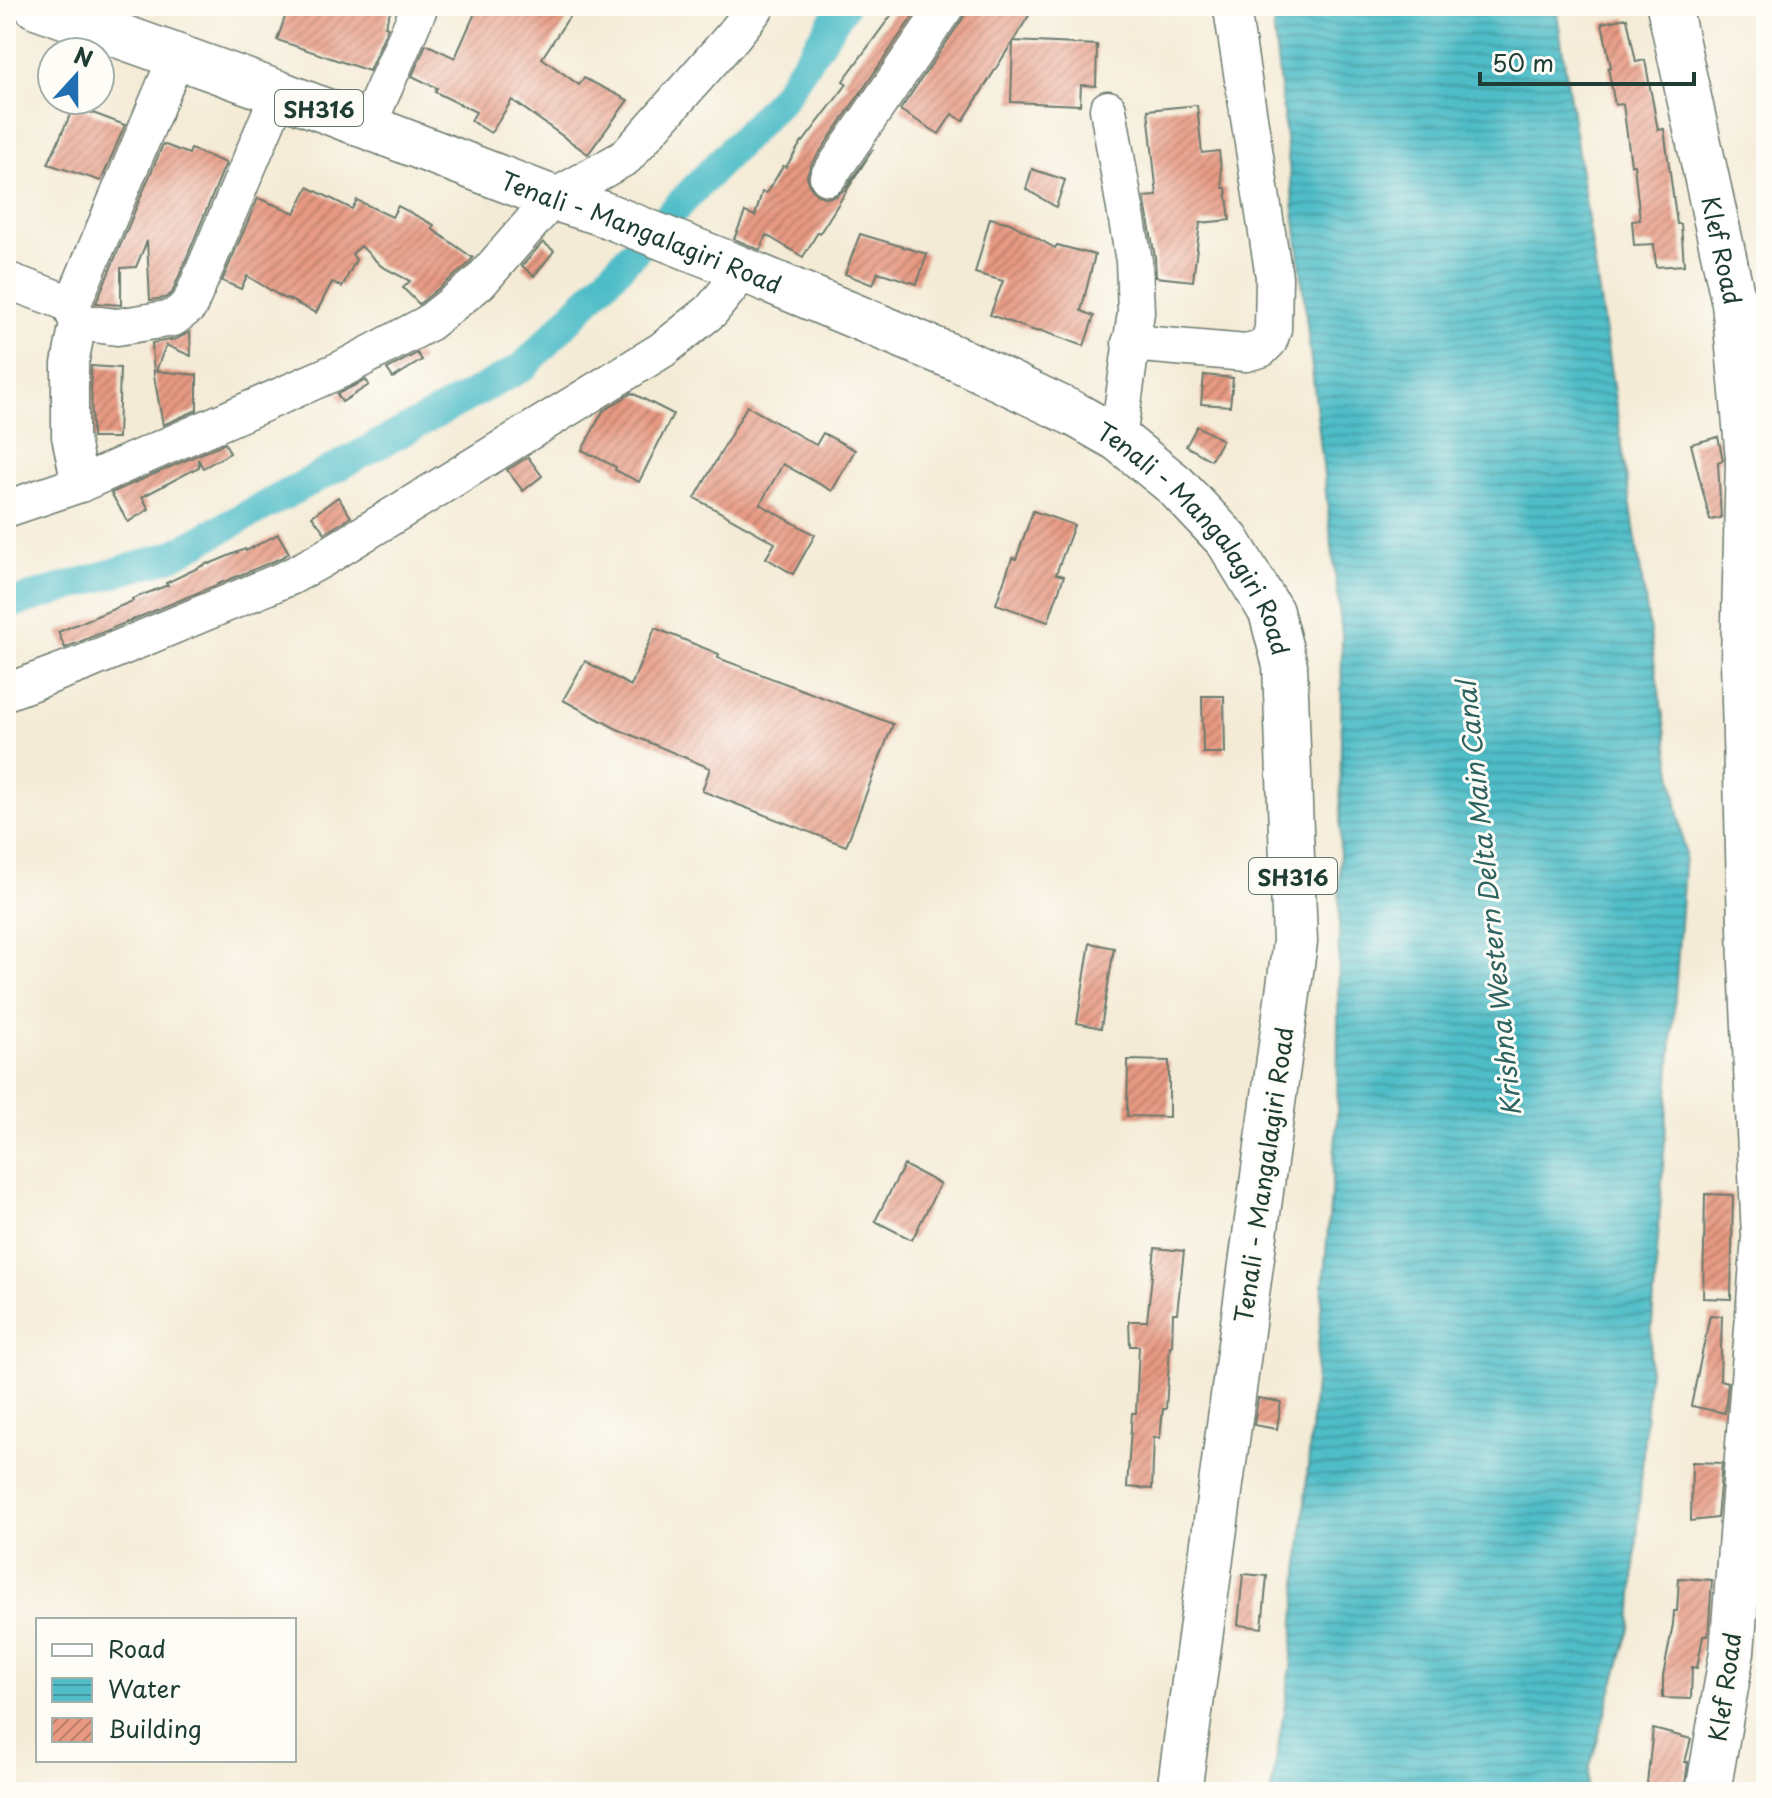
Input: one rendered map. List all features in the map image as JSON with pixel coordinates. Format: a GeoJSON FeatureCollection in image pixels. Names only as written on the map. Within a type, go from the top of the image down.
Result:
{"type":"FeatureCollection","features":[{"type":"Feature","properties":{"kind":"main road","name":"Tenali - Mangalagiri Road"},"geometry":{"type":"LineString","coordinates":[[36,6],[112,19],[177,56],[553,198],[601,213],[960,360],[1076,415],[1118,439],[1175,485],[1228,541],[1271,612],[1285,665],[1295,942],[1179,1792]]}},
{"type":"Feature","properties":{"kind":"main road","name":"Klef Road"},"geometry":{"type":"LineString","coordinates":[[1669,6],[1734,303],[1748,459],[1754,664],[1764,1237],[1757,1451],[1732,1652],[1708,1792]]}},
{"type":"Feature","properties":{"kind":"street"},"geometry":{"type":"LineString","coordinates":[[367,127],[420,6]]}},
{"type":"Feature","properties":{"kind":"street"},"geometry":{"type":"LineString","coordinates":[[6,509],[80,484],[342,369],[427,324],[480,282],[553,198],[626,157],[757,6]]}},
{"type":"Feature","properties":{"kind":"street"},"geometry":{"type":"LineString","coordinates":[[828,177],[946,6]]}},
{"type":"Feature","properties":{"kind":"street"},"geometry":{"type":"LineString","coordinates":[[1130,343],[1246,353],[1261,349],[1269,341],[1273,329],[1274,277],[1230,6]]}},
{"type":"Feature","properties":{"kind":"street"},"geometry":{"type":"LineString","coordinates":[[80,484],[70,436],[74,315],[177,56]]}},
{"type":"Feature","properties":{"kind":"street"},"geometry":{"type":"LineString","coordinates":[[6,280],[66,302],[74,315],[117,327],[173,318],[189,306],[279,93]]}},
{"type":"Feature","properties":{"kind":"street"},"geometry":{"type":"LineString","coordinates":[[1108,109],[1134,261],[1136,312],[1118,439]]}},
{"type":"Feature","properties":{"kind":"street"},"geometry":{"type":"LineString","coordinates":[[6,692],[290,577],[321,560],[662,350],[711,311],[738,268]]}},
{"type":"Feature","properties":{"kind":"street"},"geometry":{"type":"LineString","coordinates":[[1743,401],[1766,360]]}},
{"type":"Feature","properties":{"kind":"water","name":"Krishna Western Delta Main Canal"},"geometry":{"type":"Polygon","coordinates":[[[1271,6],[1556,6],[1685,853],[1631,1625],[1590,1766],[1586,1792],[1271,1792],[1291,1667],[1337,1122],[1342,635],[1271,6]]]}},
{"type":"Feature","properties":{"kind":"building"},"geometry":{"type":"Polygon","coordinates":[[[289,6],[392,6],[385,26],[388,27],[369,71],[277,40],[289,6]]]}},
{"type":"Feature","properties":{"kind":"building"},"geometry":{"type":"Polygon","coordinates":[[[478,6],[559,6],[571,14],[542,58],[579,85],[584,78],[628,100],[588,154],[512,100],[491,133],[471,121],[476,112],[435,92],[437,88],[412,76],[426,44],[455,58],[478,6]]]}},
{"type":"Feature","properties":{"kind":"building"},"geometry":{"type":"Polygon","coordinates":[[[898,6],[920,6],[807,175],[809,185],[816,194],[826,198],[836,196],[845,189],[873,149],[820,233],[803,257],[766,235],[760,250],[734,239],[745,212],[755,216],[762,192],[767,193],[783,166],[786,167],[802,141],[847,84],[843,81],[898,6]]]}},
{"type":"Feature","properties":{"kind":"building"},"geometry":{"type":"Polygon","coordinates":[[[967,6],[1035,6],[963,121],[952,114],[939,134],[900,110],[963,18],[967,6]]]}},
{"type":"Feature","properties":{"kind":"building"},"geometry":{"type":"Polygon","coordinates":[[[1627,18],[1636,62],[1645,60],[1658,130],[1664,129],[1677,224],[1681,224],[1684,265],[1656,267],[1654,244],[1634,245],[1632,221],[1640,220],[1634,165],[1631,165],[1623,104],[1615,105],[1602,23],[1627,18]]]}},
{"type":"Feature","properties":{"kind":"building"},"geometry":{"type":"Polygon","coordinates":[[[1013,41],[1097,45],[1096,86],[1081,85],[1080,105],[1011,102],[1013,41]]]}},
{"type":"Feature","properties":{"kind":"building"},"geometry":{"type":"Polygon","coordinates":[[[1197,105],[1202,153],[1219,151],[1230,220],[1200,223],[1193,281],[1156,277],[1144,197],[1157,196],[1148,110],[1197,105]]]}},
{"type":"Feature","properties":{"kind":"building"},"geometry":{"type":"Polygon","coordinates":[[[70,116],[101,116],[125,125],[101,181],[48,164],[70,116]]]}},
{"type":"Feature","properties":{"kind":"building"},"geometry":{"type":"Polygon","coordinates":[[[163,144],[189,154],[191,149],[226,163],[172,293],[165,298],[150,300],[147,241],[136,267],[121,268],[121,305],[96,303],[163,144]]]}},
{"type":"Feature","properties":{"kind":"building"},"geometry":{"type":"Polygon","coordinates":[[[1032,169],[1065,180],[1056,207],[1026,189],[1032,169]]]}},
{"type":"Feature","properties":{"kind":"building"},"geometry":{"type":"Polygon","coordinates":[[[308,187],[352,209],[357,200],[392,217],[398,206],[434,225],[432,229],[473,258],[419,304],[403,288],[410,281],[381,266],[361,246],[352,254],[356,260],[342,287],[332,282],[316,313],[247,276],[241,289],[222,281],[258,198],[295,213],[308,187]]]}},
{"type":"Feature","properties":{"kind":"building"},"geometry":{"type":"Polygon","coordinates":[[[990,218],[1010,223],[1055,248],[1057,245],[1095,255],[1081,311],[1094,316],[1084,346],[990,315],[1003,281],[975,273],[990,218]]]}},
{"type":"Feature","properties":{"kind":"building"},"geometry":{"type":"Polygon","coordinates":[[[860,234],[927,254],[917,284],[878,272],[873,285],[845,274],[860,234]]]}},
{"type":"Feature","properties":{"kind":"building"},"geometry":{"type":"Polygon","coordinates":[[[543,242],[554,251],[534,276],[522,266],[543,242]]]}},
{"type":"Feature","properties":{"kind":"building"},"geometry":{"type":"Polygon","coordinates":[[[190,332],[191,356],[166,345],[156,371],[197,375],[197,410],[163,425],[154,376],[152,343],[176,339],[190,332]]]}},
{"type":"Feature","properties":{"kind":"building"},"geometry":{"type":"Polygon","coordinates":[[[417,353],[422,360],[393,378],[387,369],[417,353]]]}},
{"type":"Feature","properties":{"kind":"building"},"geometry":{"type":"Polygon","coordinates":[[[91,366],[120,368],[118,438],[92,438],[91,366]]]}},
{"type":"Feature","properties":{"kind":"building"},"geometry":{"type":"Polygon","coordinates":[[[1204,375],[1233,378],[1230,406],[1201,404],[1204,375]]]}},
{"type":"Feature","properties":{"kind":"building"},"geometry":{"type":"Polygon","coordinates":[[[366,380],[369,385],[342,402],[337,394],[366,380]]]}},
{"type":"Feature","properties":{"kind":"building"},"geometry":{"type":"Polygon","coordinates":[[[632,393],[673,414],[639,482],[582,450],[603,411],[632,393]]]}},
{"type":"Feature","properties":{"kind":"building"},"geometry":{"type":"Polygon","coordinates":[[[747,406],[816,445],[823,433],[855,450],[832,491],[783,464],[760,504],[815,535],[793,574],[766,558],[775,543],[695,498],[747,406]]]}},
{"type":"Feature","properties":{"kind":"building"},"geometry":{"type":"Polygon","coordinates":[[[1197,426],[1222,440],[1211,460],[1186,446],[1197,426]]]}},
{"type":"Feature","properties":{"kind":"building"},"geometry":{"type":"Polygon","coordinates":[[[1718,437],[1723,460],[1718,462],[1721,518],[1710,520],[1691,444],[1718,437]]]}},
{"type":"Feature","properties":{"kind":"building"},"geometry":{"type":"Polygon","coordinates":[[[225,443],[230,453],[203,468],[198,459],[199,467],[142,497],[149,509],[128,522],[111,493],[225,443]]]}},
{"type":"Feature","properties":{"kind":"building"},"geometry":{"type":"Polygon","coordinates":[[[528,457],[542,476],[523,491],[507,470],[528,457]]]}},
{"type":"Feature","properties":{"kind":"building"},"geometry":{"type":"Polygon","coordinates":[[[338,497],[351,517],[325,533],[312,516],[338,497]]]}},
{"type":"Feature","properties":{"kind":"building"},"geometry":{"type":"Polygon","coordinates":[[[1033,511],[1074,525],[1056,574],[1064,576],[1048,622],[996,604],[1033,511]]]}},
{"type":"Feature","properties":{"kind":"building"},"geometry":{"type":"Polygon","coordinates":[[[278,534],[289,553],[281,558],[65,648],[58,632],[168,585],[166,583],[208,563],[246,551],[278,534]]]}},
{"type":"Feature","properties":{"kind":"building"},"geometry":{"type":"Polygon","coordinates":[[[655,628],[719,654],[718,658],[893,724],[846,846],[702,791],[710,768],[615,728],[563,700],[585,661],[631,686],[655,628]]]}},
{"type":"Feature","properties":{"kind":"building"},"geometry":{"type":"Polygon","coordinates":[[[1202,696],[1224,696],[1225,753],[1203,753],[1202,696]]]}},
{"type":"Feature","properties":{"kind":"building"},"geometry":{"type":"Polygon","coordinates":[[[1090,943],[1114,948],[1101,1028],[1077,1023],[1090,943]]]}},
{"type":"Feature","properties":{"kind":"building"},"geometry":{"type":"Polygon","coordinates":[[[1128,1060],[1169,1061],[1169,1117],[1127,1116],[1128,1060]]]}},
{"type":"Feature","properties":{"kind":"building"},"geometry":{"type":"Polygon","coordinates":[[[904,1165],[940,1184],[912,1240],[875,1221],[904,1165]]]}},
{"type":"Feature","properties":{"kind":"building"},"geometry":{"type":"Polygon","coordinates":[[[1705,1194],[1733,1195],[1731,1299],[1703,1298],[1705,1194]]]}},
{"type":"Feature","properties":{"kind":"building"},"geometry":{"type":"Polygon","coordinates":[[[1155,1248],[1184,1251],[1177,1313],[1173,1313],[1166,1409],[1163,1409],[1160,1438],[1154,1437],[1152,1489],[1127,1487],[1132,1413],[1136,1413],[1139,1346],[1130,1346],[1129,1321],[1147,1321],[1155,1248]]]}},
{"type":"Feature","properties":{"kind":"building"},"geometry":{"type":"Polygon","coordinates":[[[1710,1315],[1722,1316],[1720,1380],[1728,1382],[1725,1413],[1691,1406],[1710,1315]]]}},
{"type":"Feature","properties":{"kind":"building"},"geometry":{"type":"Polygon","coordinates":[[[1258,1398],[1281,1402],[1277,1429],[1254,1425],[1258,1398]]]}},
{"type":"Feature","properties":{"kind":"building"},"geometry":{"type":"Polygon","coordinates":[[[1692,1462],[1722,1463],[1717,1518],[1691,1521],[1692,1462]]]}},
{"type":"Feature","properties":{"kind":"building"},"geometry":{"type":"Polygon","coordinates":[[[1243,1574],[1267,1576],[1262,1628],[1238,1625],[1243,1574]]]}},
{"type":"Feature","properties":{"kind":"building"},"geometry":{"type":"Polygon","coordinates":[[[1679,1578],[1712,1580],[1708,1636],[1703,1636],[1697,1668],[1692,1667],[1691,1699],[1663,1698],[1663,1676],[1674,1611],[1677,1611],[1679,1578]]]}},
{"type":"Feature","properties":{"kind":"building"},"geometry":{"type":"Polygon","coordinates":[[[1653,1729],[1691,1739],[1685,1762],[1688,1762],[1684,1792],[1646,1792],[1653,1729]]]}},
{"type":"Feature","properties":{"kind":"waterway"},"geometry":{"type":"LineString","coordinates":[[6,605],[171,556],[523,367],[782,98],[844,6]]}}]}
